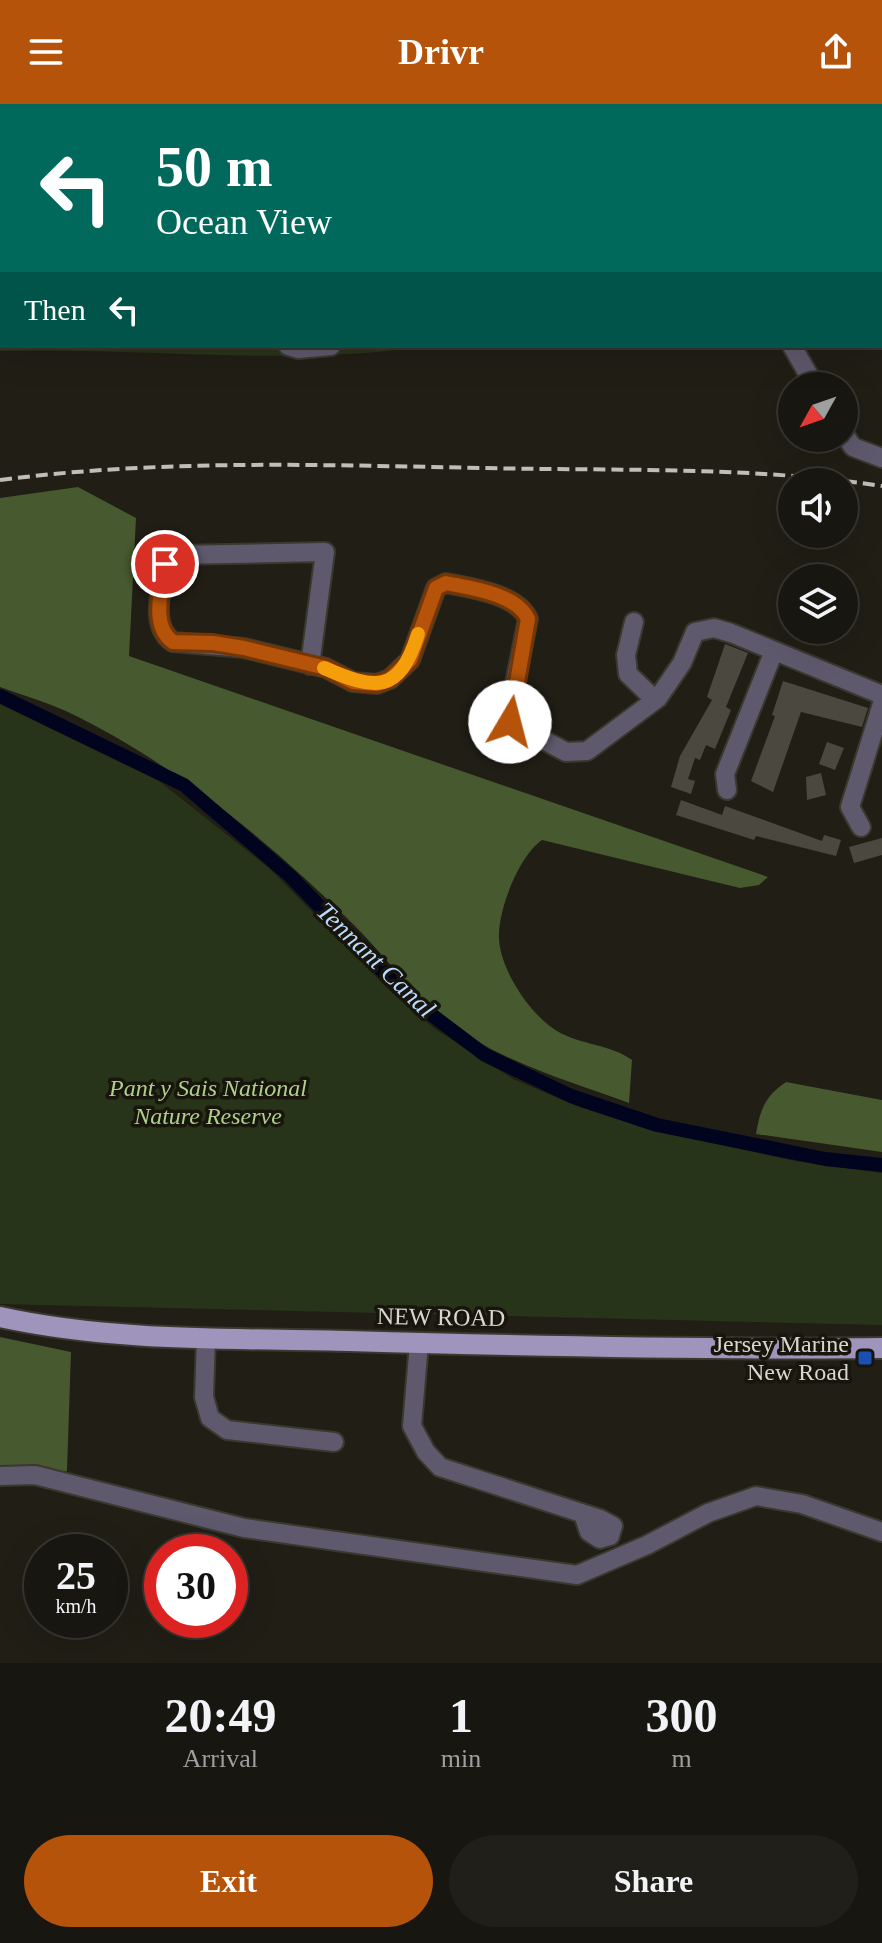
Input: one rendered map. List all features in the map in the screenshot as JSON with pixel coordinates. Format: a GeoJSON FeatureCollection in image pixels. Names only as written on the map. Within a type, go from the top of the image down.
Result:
{"type":"FeatureCollection","features":[{"type":"Feature","properties":{"kind":"main road","name":"NEW ROAD"},"geometry":{"type":"LineString","coordinates":[[0,1317],[57,1330],[206,1338],[882,1348]]}},
{"type":"Feature","properties":{"kind":"street"},"geometry":{"type":"LineString","coordinates":[[793,348],[807,372]]}},
{"type":"Feature","properties":{"kind":"street"},"geometry":{"type":"LineString","coordinates":[[858,449],[882,458]]}},
{"type":"Feature","properties":{"kind":"street"},"geometry":{"type":"LineString","coordinates":[[310,665],[325,552],[175,555],[161,562],[159,618],[166,638],[173,642],[244,648],[310,665],[365,684],[390,679],[410,660],[430,597],[436,588],[446,583],[509,600],[524,611],[528,619],[509,712],[510,722],[566,752],[587,751],[655,700],[682,663],[695,632],[704,628],[731,633],[882,695]]}},
{"type":"Feature","properties":{"kind":"street"},"geometry":{"type":"LineString","coordinates":[[634,622],[626,655],[628,674],[655,700]]}},
{"type":"Feature","properties":{"kind":"street"},"geometry":{"type":"LineString","coordinates":[[720,778],[774,651]]}},
{"type":"Feature","properties":{"kind":"street"},"geometry":{"type":"LineString","coordinates":[[861,827],[850,807],[882,704]]}},
{"type":"Feature","properties":{"kind":"street"},"geometry":{"type":"LineString","coordinates":[[832,814],[850,807]]}},
{"type":"Feature","properties":{"kind":"street"},"geometry":{"type":"LineString","coordinates":[[206,1338],[204,1397],[210,1418],[227,1430],[323,1435]]}},
{"type":"Feature","properties":{"kind":"street"},"geometry":{"type":"LineString","coordinates":[[419,1343],[412,1426],[426,1452],[440,1467],[583,1514]]}},
{"type":"Feature","properties":{"kind":"street"},"geometry":{"type":"LineString","coordinates":[[0,1476],[35,1475],[244,1528],[577,1575],[647,1545],[708,1513],[756,1496],[802,1504],[882,1532]]}},
{"type":"Feature","properties":{"kind":"green space"},"geometry":{"type":"Polygon","coordinates":[[[0,348],[410,348],[268,356],[0,351],[0,348]]]}},
{"type":"Feature","properties":{"kind":"green space"},"geometry":{"type":"Polygon","coordinates":[[[78,487],[136,518],[129,656],[768,877],[759,885],[740,888],[542,840],[526,857],[507,895],[500,922],[503,960],[526,1002],[547,1024],[575,1039],[632,1060],[629,1103],[528,1066],[458,1029],[426,1003],[322,894],[220,807],[146,755],[107,732],[60,708],[0,687],[0,498],[78,487]]]}},
{"type":"Feature","properties":{"kind":"green space","name":"Pant y Sais National Nature Reserve"},"geometry":{"type":"Polygon","coordinates":[[[0,704],[159,781],[269,868],[390,991],[435,1029],[513,1079],[582,1108],[645,1128],[795,1161],[882,1173],[882,1325],[0,1304],[0,704]]]}},
{"type":"Feature","properties":{"kind":"green space"},"geometry":{"type":"Polygon","coordinates":[[[786,1082],[882,1100],[882,1152],[756,1134],[765,1104],[786,1082]]]}},
{"type":"Feature","properties":{"kind":"green space"},"geometry":{"type":"Polygon","coordinates":[[[0,1337],[71,1352],[67,1471],[0,1474],[0,1337]]]}},
{"type":"Feature","properties":{"kind":"building"},"geometry":{"type":"Polygon","coordinates":[[[725,644],[748,653],[726,707],[731,710],[715,749],[706,745],[700,760],[695,758],[688,779],[695,781],[691,794],[671,787],[680,756],[712,700],[707,697],[725,644]]]}},
{"type":"Feature","properties":{"kind":"building"},"geometry":{"type":"Polygon","coordinates":[[[783,681],[868,708],[862,727],[801,712],[773,792],[751,781],[775,716],[772,715],[783,681]]]}},
{"type":"Feature","properties":{"kind":"building"},"geometry":{"type":"Polygon","coordinates":[[[827,742],[844,748],[835,770],[819,764],[827,742]]]}},
{"type":"Feature","properties":{"kind":"building"},"geometry":{"type":"Polygon","coordinates":[[[821,773],[826,795],[807,800],[806,777],[821,773]]]}},
{"type":"Feature","properties":{"kind":"building"},"geometry":{"type":"Polygon","coordinates":[[[681,800],[722,815],[725,806],[822,841],[824,835],[841,840],[836,856],[756,836],[754,840],[676,815],[681,800]]]}},
{"type":"Feature","properties":{"kind":"building"},"geometry":{"type":"Polygon","coordinates":[[[882,838],[882,855],[854,863],[849,847],[882,838]]]}},
{"type":"Feature","properties":{"kind":"waterway","name":"Tennant Canal"},"geometry":{"type":"LineString","coordinates":[[0,696],[184,785],[290,876],[408,997],[485,1055],[571,1096],[657,1125],[825,1159],[882,1165]]}},
{"type":"Feature","properties":{"kind":"railway"},"geometry":{"type":"LineString","coordinates":[[0,480],[181,466],[302,465],[733,472],[882,486]]}},
{"type":"Feature","properties":{"kind":"slow traffic"},"geometry":{"type":"LineString","coordinates":[[324,668],[353,682],[377,684],[390,679],[410,660],[418,634]]}},
{"type":"Feature","properties":{"kind":"place","name":"Jersey Marine New Road"},"geometry":{"type":"Point","coordinates":[865,1358]}},
{"type":"Feature","properties":{"kind":"route"},"geometry":{"type":"LineString","coordinates":[[165,564],[159,618],[166,638],[173,642],[244,648],[326,668],[353,682],[365,684],[390,679],[410,660],[430,597],[436,588],[446,583],[509,600],[524,611],[528,619],[509,712],[510,722]]}}]}
